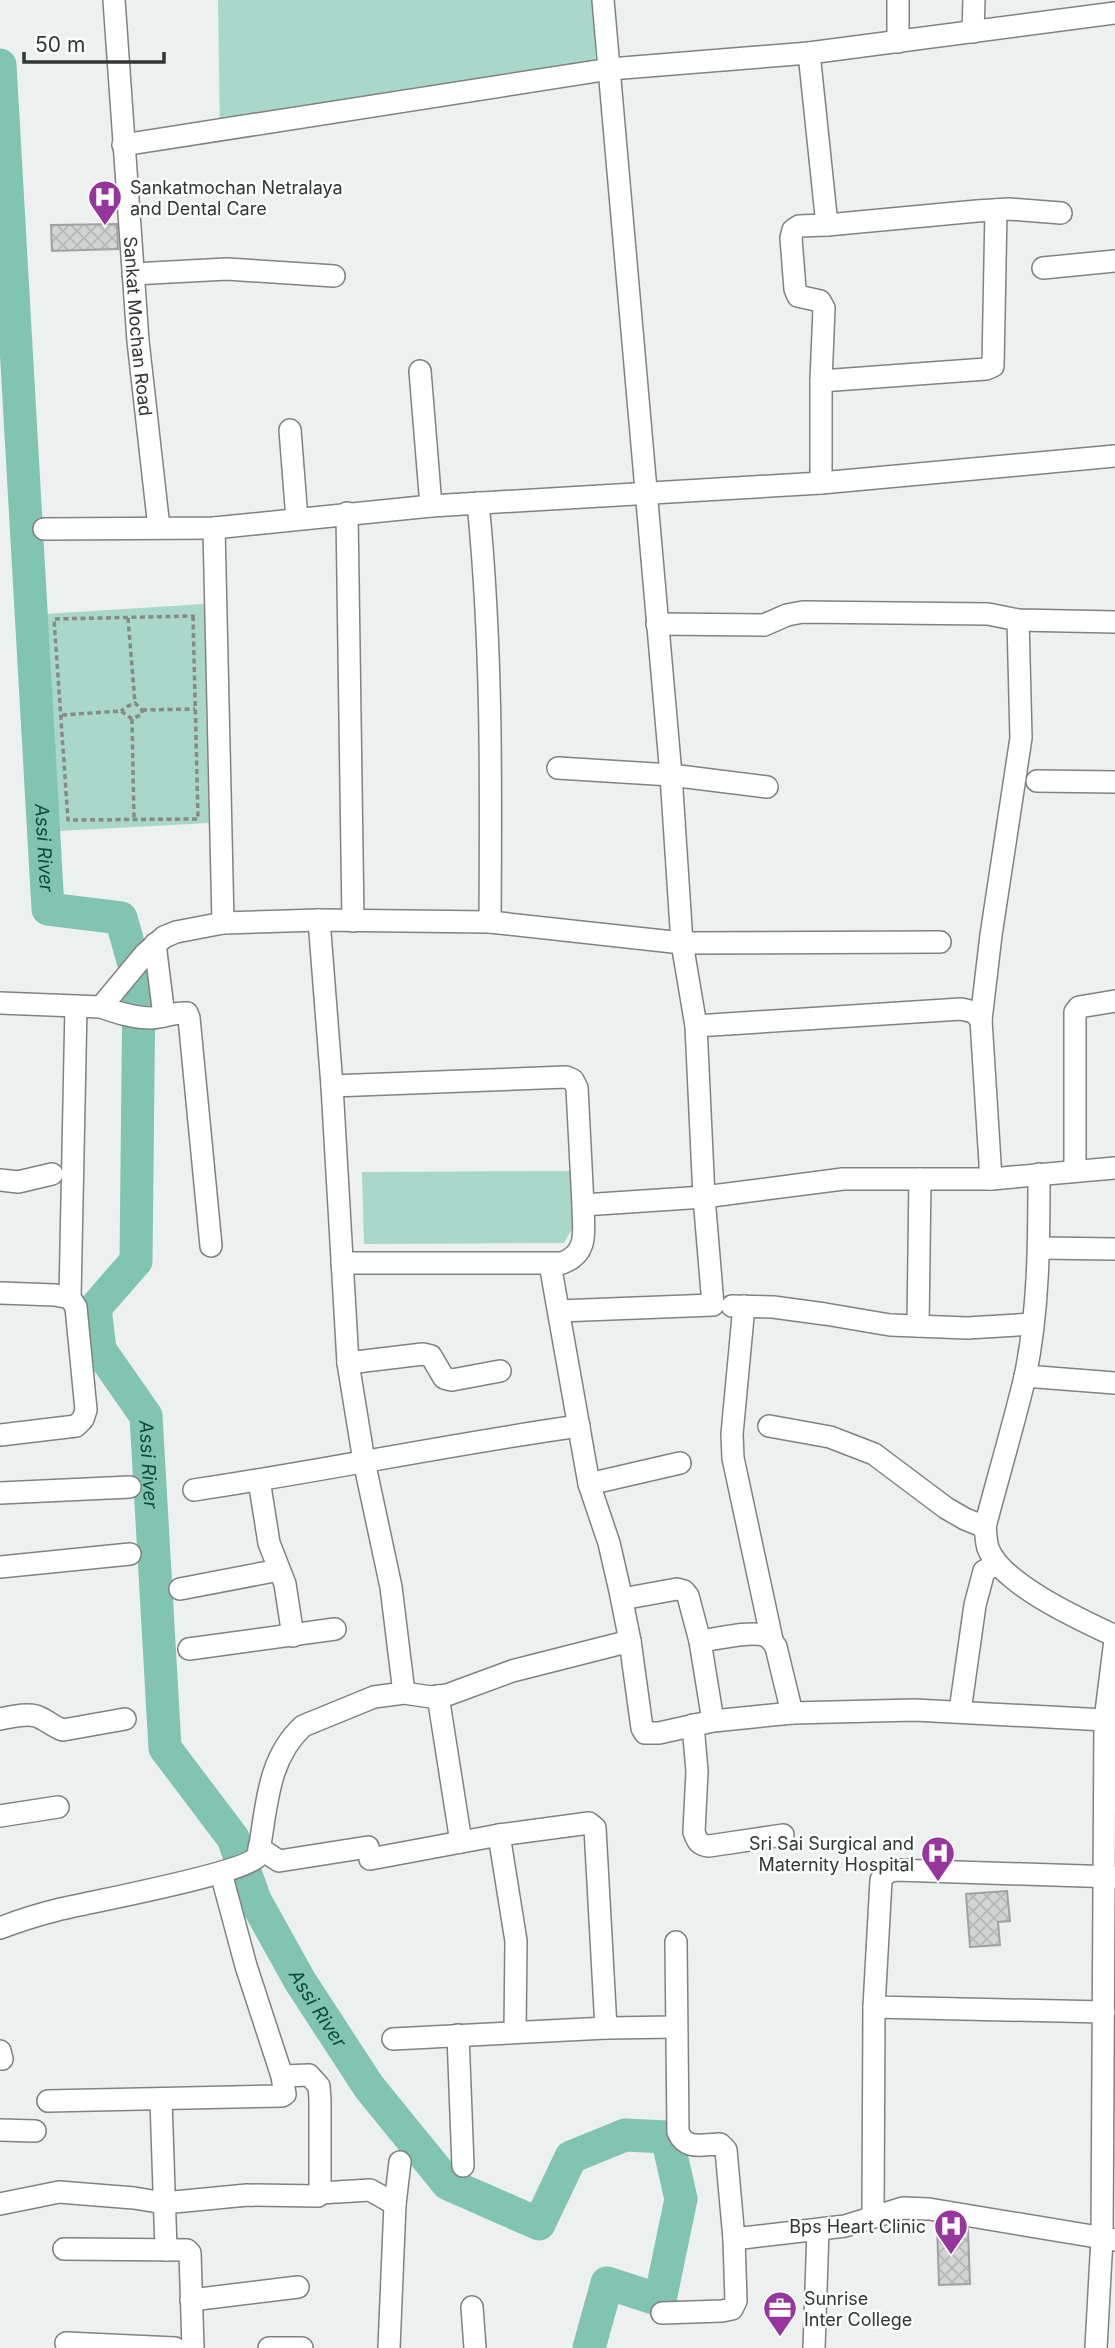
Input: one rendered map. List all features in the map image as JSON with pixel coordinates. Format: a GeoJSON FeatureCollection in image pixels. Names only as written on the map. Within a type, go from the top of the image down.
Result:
{"type":"FeatureCollection","features":[{"type":"Feature","properties":{"kind":"street","name":"Sankat Mochan Road"},"geometry":{"type":"LineString","coordinates":[[114,0],[133,274],[159,527]]}},
{"type":"Feature","properties":{"kind":"street"},"geometry":{"type":"LineString","coordinates":[[603,0],[671,775],[682,943],[696,1026],[704,1197],[713,1306]]}},
{"type":"Feature","properties":{"kind":"street"},"geometry":{"type":"LineString","coordinates":[[898,0],[898,42]]}},
{"type":"Feature","properties":{"kind":"street"},"geometry":{"type":"LineString","coordinates":[[973,33],[974,0]]}},
{"type":"Feature","properties":{"kind":"street"},"geometry":{"type":"LineString","coordinates":[[123,145],[610,69],[809,53],[973,33],[1103,9]]}},
{"type":"Feature","properties":{"kind":"street"},"geometry":{"type":"LineString","coordinates":[[809,53],[827,225]]}},
{"type":"Feature","properties":{"kind":"street"},"geometry":{"type":"LineString","coordinates":[[821,381],[986,369],[993,366],[996,210]]}},
{"type":"Feature","properties":{"kind":"street"},"geometry":{"type":"LineString","coordinates":[[821,483],[824,308],[820,301],[798,296],[794,289],[791,238],[793,230],[799,226],[996,210],[1061,213]]}},
{"type":"Feature","properties":{"kind":"street"},"geometry":{"type":"LineString","coordinates":[[1043,268],[1115,261]]}},
{"type":"Feature","properties":{"kind":"street"},"geometry":{"type":"LineString","coordinates":[[133,274],[227,269],[334,276]]}},
{"type":"Feature","properties":{"kind":"street"},"geometry":{"type":"LineString","coordinates":[[420,371],[431,506]]}},
{"type":"Feature","properties":{"kind":"street"},"geometry":{"type":"LineString","coordinates":[[290,430],[297,519]]}},
{"type":"Feature","properties":{"kind":"street"},"geometry":{"type":"LineString","coordinates":[[44,529],[214,528],[431,506],[821,483],[1115,456]]}},
{"type":"Feature","properties":{"kind":"street"},"geometry":{"type":"LineString","coordinates":[[478,503],[486,588],[491,737],[490,922]]}},
{"type":"Feature","properties":{"kind":"street"},"geometry":{"type":"LineString","coordinates":[[347,513],[353,920]]}},
{"type":"Feature","properties":{"kind":"street"},"geometry":{"type":"LineString","coordinates":[[214,528],[223,923]]}},
{"type":"Feature","properties":{"kind":"street"},"geometry":{"type":"LineString","coordinates":[[657,624],[764,625],[787,615],[803,612],[988,614],[1018,620],[1115,622]]}},
{"type":"Feature","properties":{"kind":"street"},"geometry":{"type":"LineString","coordinates":[[991,1179],[981,1020],[990,935],[1021,738],[1018,620]]}},
{"type":"Feature","properties":{"kind":"street"},"geometry":{"type":"LineString","coordinates":[[558,768],[671,775],[767,787]]}},
{"type":"Feature","properties":{"kind":"street"},"geometry":{"type":"LineString","coordinates":[[1037,781],[1115,782]]}},
{"type":"Feature","properties":{"kind":"street"},"geometry":{"type":"LineString","coordinates":[[319,920],[348,1363],[364,1461],[391,1587],[404,1693]]}},
{"type":"Feature","properties":{"kind":"street"},"geometry":{"type":"LineString","coordinates":[[0,1003],[76,1006],[108,999],[150,949],[176,932],[223,923],[319,920],[490,922],[682,943],[940,942]]}},
{"type":"Feature","properties":{"kind":"street"},"geometry":{"type":"LineString","coordinates":[[150,949],[158,1017]]}},
{"type":"Feature","properties":{"kind":"street"},"geometry":{"type":"LineString","coordinates":[[108,999],[125,1016],[158,1017],[187,1013],[211,1247]]}},
{"type":"Feature","properties":{"kind":"street"},"geometry":{"type":"LineString","coordinates":[[1075,1171],[1075,1012],[1080,1007],[1115,1001]]}},
{"type":"Feature","properties":{"kind":"street"},"geometry":{"type":"LineString","coordinates":[[0,1435],[76,1426],[83,1419],[86,1410],[76,1307],[70,1297],[76,1006]]}},
{"type":"Feature","properties":{"kind":"street"},"geometry":{"type":"LineString","coordinates":[[696,1026],[961,1009],[974,1012],[981,1020]]}},
{"type":"Feature","properties":{"kind":"street"},"geometry":{"type":"LineString","coordinates":[[331,1086],[566,1077],[573,1080],[577,1087],[583,1234],[581,1250],[572,1260],[550,1264],[342,1264]]}},
{"type":"Feature","properties":{"kind":"street"},"geometry":{"type":"LineString","coordinates":[[583,1205],[704,1197],[843,1179],[991,1179],[1115,1168]]}},
{"type":"Feature","properties":{"kind":"street"},"geometry":{"type":"LineString","coordinates":[[0,1180],[18,1182],[52,1174]]}},
{"type":"Feature","properties":{"kind":"street"},"geometry":{"type":"LineString","coordinates":[[1039,1174],[1039,1248],[1033,1324],[1025,1376],[985,1527],[988,1548],[997,1564],[1017,1582],[1115,1638],[1105,1720],[1109,1877],[1104,2012],[1109,2239],[1096,2348]]}},
{"type":"Feature","properties":{"kind":"street"},"geometry":{"type":"LineString","coordinates":[[918,1326],[920,1179]]}},
{"type":"Feature","properties":{"kind":"street"},"geometry":{"type":"LineString","coordinates":[[1039,1248],[1115,1249]]}},
{"type":"Feature","properties":{"kind":"street"},"geometry":{"type":"LineString","coordinates":[[550,1264],[589,1484],[609,1543],[622,1599],[642,1728],[645,1733],[792,1713],[960,1711],[1105,1720]]}},
{"type":"Feature","properties":{"kind":"street"},"geometry":{"type":"LineString","coordinates":[[0,1293],[70,1297]]}},
{"type":"Feature","properties":{"kind":"street"},"geometry":{"type":"LineString","coordinates":[[559,1311],[744,1306],[825,1314],[890,1325],[967,1328],[1033,1324]]}},
{"type":"Feature","properties":{"kind":"street"},"geometry":{"type":"LineString","coordinates":[[744,1306],[732,1434],[733,1458],[772,1640],[792,1713]]}},
{"type":"Feature","properties":{"kind":"street"},"geometry":{"type":"LineString","coordinates":[[348,1363],[423,1354],[431,1356],[444,1378],[452,1380],[500,1371]]}},
{"type":"Feature","properties":{"kind":"street"},"geometry":{"type":"LineString","coordinates":[[1025,1376],[1115,1383]]}},
{"type":"Feature","properties":{"kind":"street"},"geometry":{"type":"LineString","coordinates":[[194,1490],[579,1426]]}},
{"type":"Feature","properties":{"kind":"street"},"geometry":{"type":"LineString","coordinates":[[769,1426],[830,1437],[874,1454],[946,1508],[985,1527]]}},
{"type":"Feature","properties":{"kind":"street"},"geometry":{"type":"LineString","coordinates":[[589,1484],[680,1463]]}},
{"type":"Feature","properties":{"kind":"street"},"geometry":{"type":"LineString","coordinates":[[259,1480],[269,1544],[285,1584],[293,1636]]}},
{"type":"Feature","properties":{"kind":"street"},"geometry":{"type":"LineString","coordinates":[[0,1493],[130,1487]]}},
{"type":"Feature","properties":{"kind":"street"},"geometry":{"type":"LineString","coordinates":[[0,1567],[130,1554]]}},
{"type":"Feature","properties":{"kind":"street"},"geometry":{"type":"LineString","coordinates":[[960,1711],[975,1605],[984,1571],[997,1564]]}},
{"type":"Feature","properties":{"kind":"street"},"geometry":{"type":"LineString","coordinates":[[180,1589],[279,1570]]}},
{"type":"Feature","properties":{"kind":"street"},"geometry":{"type":"LineString","coordinates":[[622,1599],[677,1589],[688,1596],[700,1641],[703,1723],[697,1771],[694,1832],[696,1841],[709,1846],[783,1835]]}},
{"type":"Feature","properties":{"kind":"street"},"geometry":{"type":"LineString","coordinates":[[189,1649],[335,1629]]}},
{"type":"Feature","properties":{"kind":"street"},"geometry":{"type":"LineString","coordinates":[[700,1641],[754,1635],[765,1635],[772,1640]]}},
{"type":"Feature","properties":{"kind":"street"},"geometry":{"type":"LineString","coordinates":[[256,1855],[272,1776],[296,1732],[303,1726],[374,1697],[404,1693],[438,1696],[463,1690],[512,1671],[630,1641]]}},
{"type":"Feature","properties":{"kind":"street"},"geometry":{"type":"LineString","coordinates":[[438,1696],[461,1842]]}},
{"type":"Feature","properties":{"kind":"street"},"geometry":{"type":"LineString","coordinates":[[0,1719],[39,1716],[53,1727],[63,1730],[125,1719]]}},
{"type":"Feature","properties":{"kind":"street"},"geometry":{"type":"LineString","coordinates":[[0,1816],[58,1807]]}},
{"type":"Feature","properties":{"kind":"street"},"geometry":{"type":"LineString","coordinates":[[0,1928],[55,1910],[225,1872],[256,1855],[279,1861],[369,1853],[589,1822],[595,1828],[606,2028]]}},
{"type":"Feature","properties":{"kind":"street"},"geometry":{"type":"LineString","coordinates":[[499,1835],[516,1941],[515,2032]]}},
{"type":"Feature","properties":{"kind":"street"},"geometry":{"type":"LineString","coordinates":[[873,2216],[874,2007],[881,1880],[887,1872],[896,1870],[1109,1877]]}},
{"type":"Feature","properties":{"kind":"street"},"geometry":{"type":"LineString","coordinates":[[48,2101],[160,2100],[285,2094],[282,2076],[246,1966],[225,1872]]}},
{"type":"Feature","properties":{"kind":"street"},"geometry":{"type":"LineString","coordinates":[[662,2313],[733,2309],[736,2301],[734,2239],[726,2150],[720,2144],[689,2145],[682,2141],[678,2132],[676,1942]]}},
{"type":"Feature","properties":{"kind":"street"},"geometry":{"type":"LineString","coordinates":[[874,2007],[1104,2012]]}},
{"type":"Feature","properties":{"kind":"street"},"geometry":{"type":"LineString","coordinates":[[393,2039],[675,2027]]}},
{"type":"Feature","properties":{"kind":"street"},"geometry":{"type":"LineString","coordinates":[[458,2035],[463,2166]]}},
{"type":"Feature","properties":{"kind":"street"},"geometry":{"type":"LineString","coordinates":[[282,2076],[309,2075],[318,2086],[320,2193]]}},
{"type":"Feature","properties":{"kind":"street"},"geometry":{"type":"LineString","coordinates":[[160,2100],[166,2250]]}},
{"type":"Feature","properties":{"kind":"street"},"geometry":{"type":"LineString","coordinates":[[0,2130],[35,2130]]}},
{"type":"Feature","properties":{"kind":"street"},"geometry":{"type":"LineString","coordinates":[[389,2348],[395,2204],[400,2162]]}},
{"type":"Feature","properties":{"kind":"street"},"geometry":{"type":"LineString","coordinates":[[0,2204],[59,2192],[180,2203],[247,2195],[313,2197],[320,2193],[370,2190],[395,2204]]}},
{"type":"Feature","properties":{"kind":"street"},"geometry":{"type":"LineString","coordinates":[[734,2239],[845,2226],[903,2208],[929,2209],[1109,2239]]}},
{"type":"Feature","properties":{"kind":"street"},"geometry":{"type":"LineString","coordinates":[[814,2348],[818,2230]]}},
{"type":"Feature","properties":{"kind":"street"},"geometry":{"type":"LineString","coordinates":[[64,2249],[187,2250],[190,2253],[193,2348]]}},
{"type":"Feature","properties":{"kind":"street"},"geometry":{"type":"LineString","coordinates":[[191,2300],[298,2287]]}},
{"type":"Feature","properties":{"kind":"street"},"geometry":{"type":"LineString","coordinates":[[472,2307],[475,2348]]}},
{"type":"Feature","properties":{"kind":"street"},"geometry":{"type":"LineString","coordinates":[[65,2343],[175,2348]]}},
{"type":"Feature","properties":{"kind":"street"},"geometry":{"type":"LineString","coordinates":[[269,2348],[302,2348]]}},
{"type":"Feature","properties":{"kind":"path"},"geometry":{"type":"LineString","coordinates":[[193,616],[198,819],[68,820],[54,619],[128,617],[193,616]]}},
{"type":"Feature","properties":{"kind":"path"},"geometry":{"type":"LineString","coordinates":[[128,617],[135,703],[142,710],[195,709]]}},
{"type":"Feature","properties":{"kind":"path"},"geometry":{"type":"LineString","coordinates":[[121,711],[135,703]]}},
{"type":"Feature","properties":{"kind":"path"},"geometry":{"type":"LineString","coordinates":[[132,719],[142,713],[142,710]]}},
{"type":"Feature","properties":{"kind":"path"},"geometry":{"type":"LineString","coordinates":[[62,715],[121,711],[132,719]]}},
{"type":"Feature","properties":{"kind":"path"},"geometry":{"type":"LineString","coordinates":[[132,719],[134,820]]}},
{"type":"Feature","properties":{"kind":"green space"},"geometry":{"type":"Polygon","coordinates":[[[218,0],[593,0],[596,73],[220,136],[218,0]]]}},
{"type":"Feature","properties":{"kind":"green space"},"geometry":{"type":"Polygon","coordinates":[[[204,604],[209,823],[59,831],[45,614],[204,604]]]}},
{"type":"Feature","properties":{"kind":"green space"},"geometry":{"type":"Polygon","coordinates":[[[573,1171],[576,1222],[564,1243],[364,1244],[362,1172],[573,1171]]]}},
{"type":"Feature","properties":{"kind":"building"},"geometry":{"type":"Polygon","coordinates":[[[117,224],[118,249],[52,251],[51,225],[117,224]]]}},
{"type":"Feature","properties":{"kind":"building"},"geometry":{"type":"Polygon","coordinates":[[[1007,1891],[1010,1921],[998,1922],[1000,1945],[970,1947],[966,1894],[1007,1891]]]}},
{"type":"Feature","properties":{"kind":"building"},"geometry":{"type":"Polygon","coordinates":[[[937,2224],[968,2229],[970,2284],[939,2285],[937,2224]]]}},
{"type":"Feature","properties":{"kind":"waterway","name":"Assi River"},"geometry":{"type":"LineString","coordinates":[[0,65],[48,909],[121,918],[139,982],[136,1261],[95,1308],[100,1350],[146,1416],[165,1748],[233,1838],[255,1900],[300,1981],[369,2087],[448,2184],[539,2224],[571,2157],[625,2135],[667,2137],[681,2199],[660,2300],[607,2283],[589,2348]]}},
{"type":"Feature","properties":{"kind":"place","name":"Sankatmochan Netralaya and Dental Care"},"geometry":{"type":"Point","coordinates":[105,227]}},
{"type":"Feature","properties":{"kind":"place","name":"Sri Sai Surgical and Maternity Hospital"},"geometry":{"type":"Point","coordinates":[938,1883]}},
{"type":"Feature","properties":{"kind":"place","name":"Bps Heart Clinic"},"geometry":{"type":"Point","coordinates":[951,2256]}},
{"type":"Feature","properties":{"kind":"place","name":"Sunrise Inter College"},"geometry":{"type":"Point","coordinates":[780,2338]}}]}
